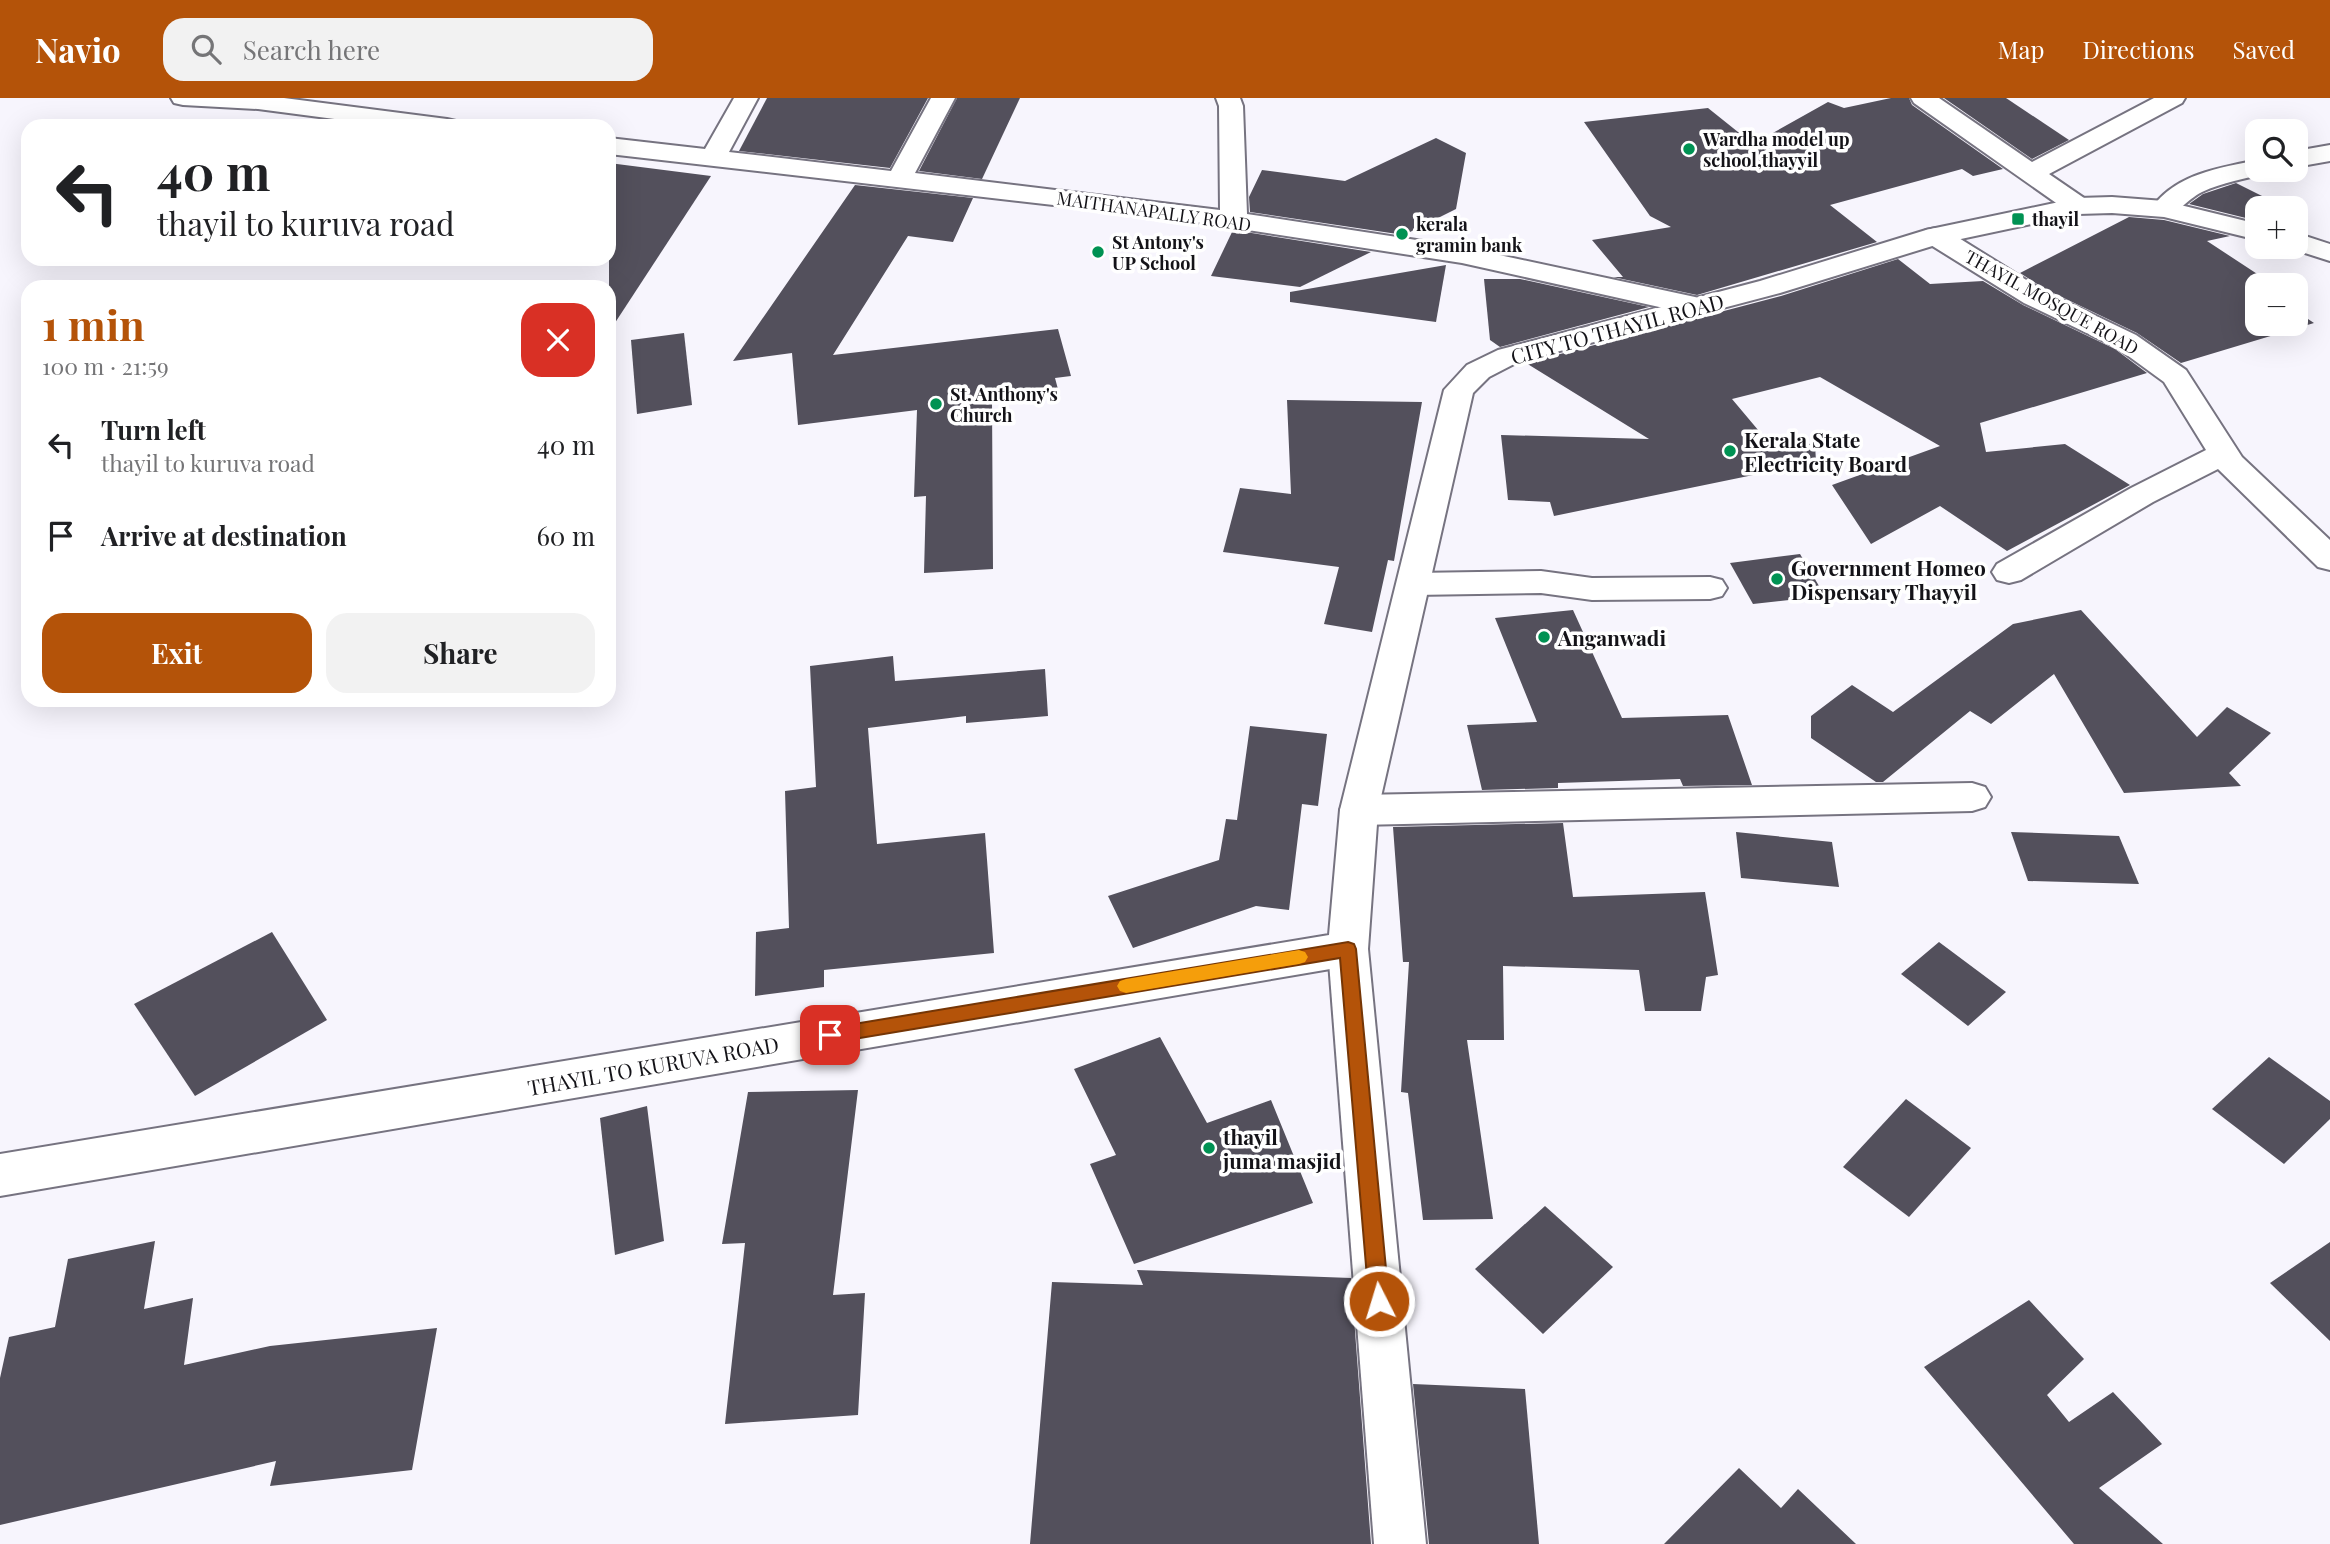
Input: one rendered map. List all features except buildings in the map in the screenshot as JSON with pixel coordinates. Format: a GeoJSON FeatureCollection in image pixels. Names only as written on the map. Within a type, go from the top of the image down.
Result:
{"type":"FeatureCollection","features":[{"type":"Feature","properties":{"kind":"street"},"geometry":{"type":"LineString","coordinates":[[183,98],[258,102],[392,119]]}},
{"type":"Feature","properties":{"kind":"street"},"geometry":{"type":"LineString","coordinates":[[713,158],[746,98]]}},
{"type":"Feature","properties":{"kind":"street"},"geometry":{"type":"LineString","coordinates":[[899,179],[943,98]]}},
{"type":"Feature","properties":{"kind":"street"},"geometry":{"type":"LineString","coordinates":[[1228,98],[1231,106],[1234,222]]}},
{"type":"Feature","properties":{"kind":"street"},"geometry":{"type":"LineString","coordinates":[[1923,98],[2078,206]]}},
{"type":"Feature","properties":{"kind":"street"},"geometry":{"type":"LineString","coordinates":[[2030,173],[2173,98]]}},
{"type":"Feature","properties":{"kind":"street","name":"MAITHANAPALLY ROAD"},"geometry":{"type":"LineString","coordinates":[[616,147],[1176,211],[1462,256],[1695,306]]}},
{"type":"Feature","properties":{"kind":"street"},"geometry":{"type":"LineString","coordinates":[[2308,157],[2330,153]]}},
{"type":"Feature","properties":{"kind":"street"},"geometry":{"type":"LineString","coordinates":[[2164,209],[2174,196],[2217,176],[2245,171]]}},
{"type":"Feature","properties":{"kind":"street","name":"CITY TO THAYIL ROAD"},"geometry":{"type":"LineString","coordinates":[[1400,1544],[1348,949],[1359,810],[1415,584],[1459,390],[1478,371],[1508,356],[1770,287],[1936,236],[2078,206],[2112,205],[2164,209],[2245,229]]}},
{"type":"Feature","properties":{"kind":"street","name":"THAYIL MOSQUE ROAD"},"geometry":{"type":"LineString","coordinates":[[1936,236],[2034,297],[2126,341],[2175,376],[2231,464],[2330,559]]}},
{"type":"Feature","properties":{"kind":"street"},"geometry":{"type":"LineString","coordinates":[[2308,246],[2330,253]]}},
{"type":"Feature","properties":{"kind":"street"},"geometry":{"type":"LineString","coordinates":[[2009,572],[2143,495],[2225,453]]}},
{"type":"Feature","properties":{"kind":"street"},"geometry":{"type":"LineString","coordinates":[[1415,584],[1541,582],[1592,589],[1710,588]]}},
{"type":"Feature","properties":{"kind":"street"},"geometry":{"type":"LineString","coordinates":[[1359,810],[1972,797]]}},
{"type":"Feature","properties":{"kind":"street","name":"THAYIL TO KURUVA ROAD"},"geometry":{"type":"LineString","coordinates":[[2,1178],[1348,949]]}},
{"type":"Feature","properties":{"kind":"slow traffic"},"geometry":{"type":"LineString","coordinates":[[1126,986],[1299,957]]}},
{"type":"Feature","properties":{"kind":"place","name":"Wardha model up school,thayyil"},"geometry":{"type":"Point","coordinates":[1689,149]}},
{"type":"Feature","properties":{"kind":"place","name":"thayil"},"geometry":{"type":"Point","coordinates":[2018,219]}},
{"type":"Feature","properties":{"kind":"place","name":"kerala gramin bank"},"geometry":{"type":"Point","coordinates":[1402,234]}},
{"type":"Feature","properties":{"kind":"place","name":"St Antony's UP School"},"geometry":{"type":"Point","coordinates":[1098,252]}},
{"type":"Feature","properties":{"kind":"place","name":"St. Anthony's Church"},"geometry":{"type":"Point","coordinates":[936,404]}},
{"type":"Feature","properties":{"kind":"place","name":"Kerala State Electricity Board"},"geometry":{"type":"Point","coordinates":[1730,451]}},
{"type":"Feature","properties":{"kind":"place","name":"Government Homeo Dispensary Thayyil"},"geometry":{"type":"Point","coordinates":[1777,579]}},
{"type":"Feature","properties":{"kind":"place","name":"Anganwadi"},"geometry":{"type":"Point","coordinates":[1544,637]}},
{"type":"Feature","properties":{"kind":"place","name":"thayil juma masjid"},"geometry":{"type":"Point","coordinates":[1209,1148]}},
{"type":"Feature","properties":{"kind":"route"},"geometry":{"type":"LineString","coordinates":[[830,1035],[1348,949],[1379,1301]]}}]}
